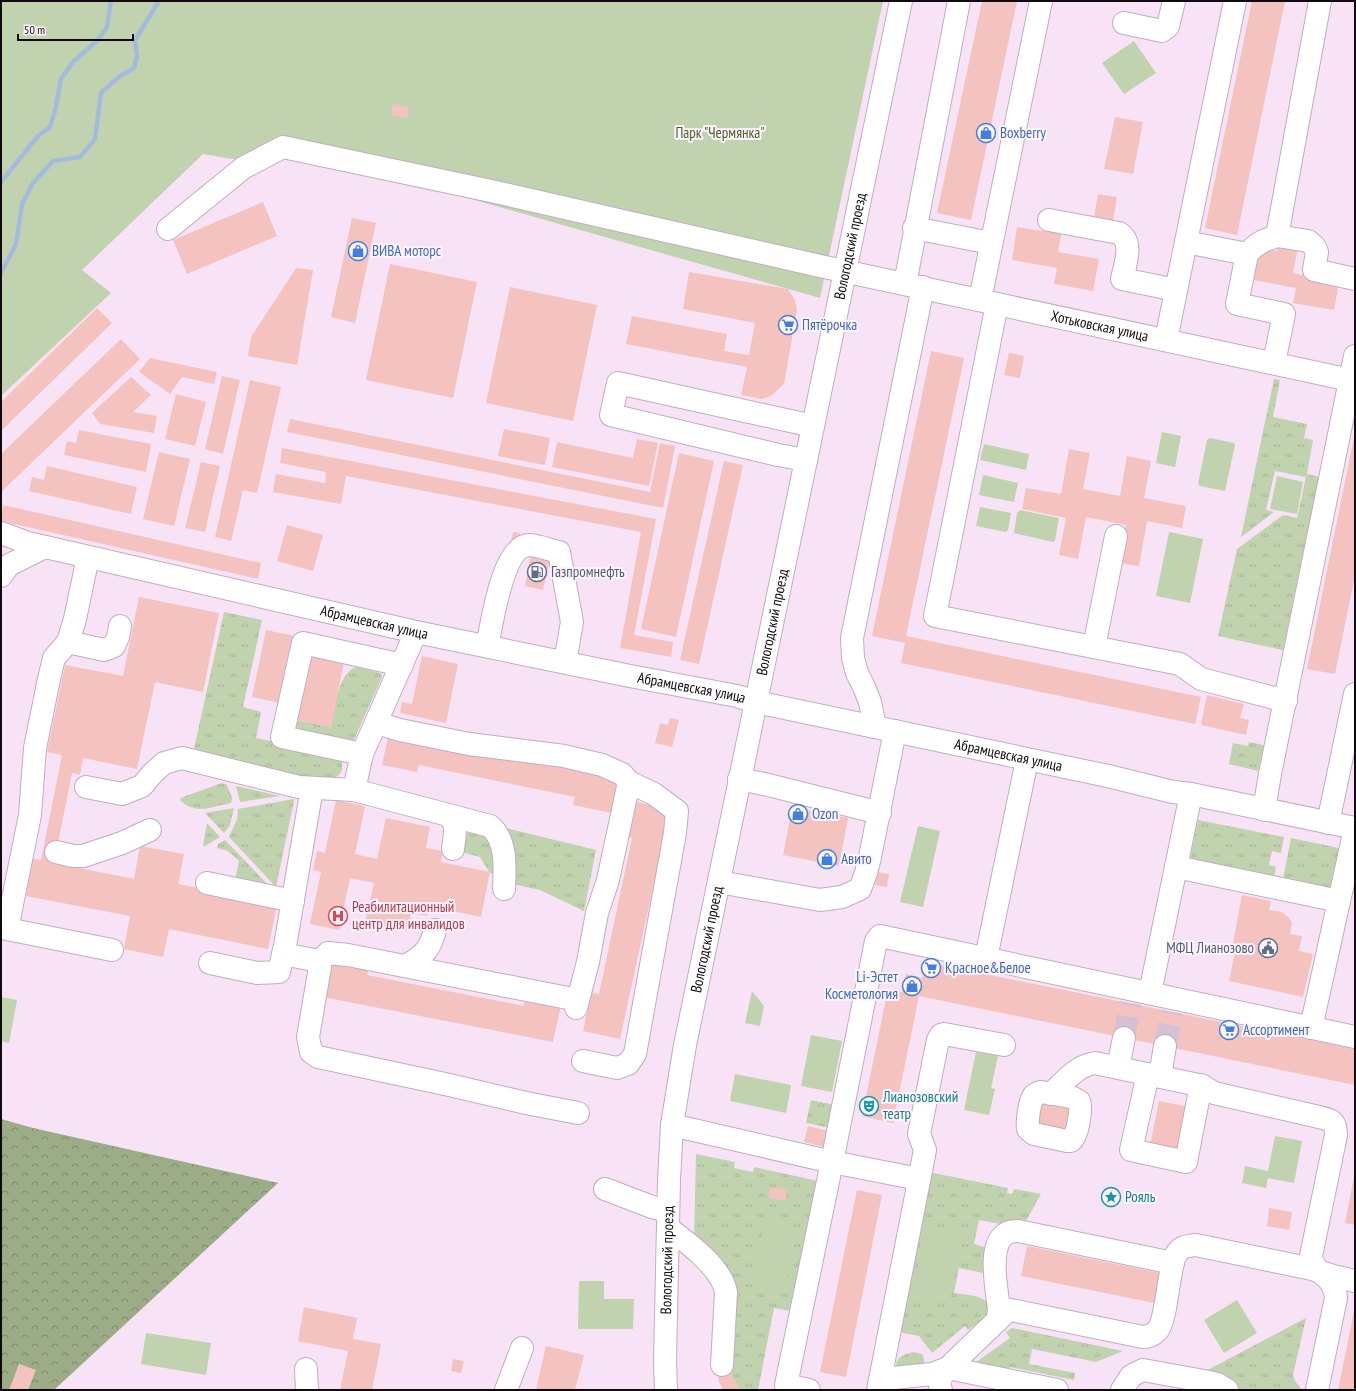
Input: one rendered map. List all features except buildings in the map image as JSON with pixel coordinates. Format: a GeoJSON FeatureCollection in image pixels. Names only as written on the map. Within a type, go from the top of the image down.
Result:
{"type":"FeatureCollection","features":[{"type":"Feature","properties":{"kind":"street","name":"Вологодский проезд"},"geometry":{"type":"LineString","coordinates":[[666,1390],[665,1361],[668,1220],[672,1125],[685,1045],[901,1]]}},
{"type":"Feature","properties":{"kind":"street"},"geometry":{"type":"LineString","coordinates":[[719,882],[820,900],[842,897],[860,889],[866,873],[880,813],[885,729],[870,702],[857,673],[853,658],[852,638],[914,286],[914,228],[959,1]]}},
{"type":"Feature","properties":{"kind":"street"},"geometry":{"type":"LineString","coordinates":[[1041,1],[992,243],[989,302],[935,616],[1180,664],[1201,679],[1286,701]]}},
{"type":"Feature","properties":{"kind":"street"},"geometry":{"type":"LineString","coordinates":[[1124,23],[1162,31],[1168,26],[1174,1]]}},
{"type":"Feature","properties":{"kind":"street"},"geometry":{"type":"LineString","coordinates":[[1166,340],[1235,1]]}},
{"type":"Feature","properties":{"kind":"street"},"geometry":{"type":"LineString","coordinates":[[1277,236],[1320,1]]}},
{"type":"Feature","properties":{"kind":"street","name":"Хотьковская улица"},"geometry":{"type":"LineString","coordinates":[[168,229],[243,168],[283,147],[498,192],[845,271],[1353,380]]}},
{"type":"Feature","properties":{"kind":"street"},"geometry":{"type":"LineString","coordinates":[[1049,220],[1119,233],[1124,236],[1127,242],[1121,285],[1176,290]]}},
{"type":"Feature","properties":{"kind":"street"},"geometry":{"type":"LineString","coordinates":[[914,228],[992,243]]}},
{"type":"Feature","properties":{"kind":"street"},"geometry":{"type":"LineString","coordinates":[[1274,363],[1284,314],[1237,304],[1247,254],[1263,241],[1277,236],[1308,241],[1314,246],[1316,252],[1314,270],[1355,279]]}},
{"type":"Feature","properties":{"kind":"street"},"geometry":{"type":"LineString","coordinates":[[1186,242],[1247,254]]}},
{"type":"Feature","properties":{"kind":"street"},"geometry":{"type":"LineString","coordinates":[[1264,810],[1270,774],[1353,380],[1355,356]]}},
{"type":"Feature","properties":{"kind":"street"},"geometry":{"type":"LineString","coordinates":[[806,460],[778,455],[611,415],[618,384],[813,426]]}},
{"type":"Feature","properties":{"kind":"street","name":"Абрамцевская улица"},"geometry":{"type":"LineString","coordinates":[[1,533],[36,545],[416,632],[737,696],[756,702],[1108,776],[1173,792],[1191,794],[1355,829]]}},
{"type":"Feature","properties":{"kind":"street"},"geometry":{"type":"LineString","coordinates":[[1094,647],[1116,536]]}},
{"type":"Feature","properties":{"kind":"street"},"geometry":{"type":"LineString","coordinates":[[1,576],[9,565],[36,545]]}},
{"type":"Feature","properties":{"kind":"street"},"geometry":{"type":"LineString","coordinates":[[487,646],[499,591],[507,566],[511,557],[516,551],[528,545],[559,552],[572,622],[565,662]]}},
{"type":"Feature","properties":{"kind":"street"},"geometry":{"type":"LineString","coordinates":[[88,557],[77,611],[68,642],[54,658],[35,748],[30,815],[41,849],[7,929],[112,950]]}},
{"type":"Feature","properties":{"kind":"street"},"geometry":{"type":"LineString","coordinates":[[68,642],[104,650],[114,646],[118,638],[120,626]]}},
{"type":"Feature","properties":{"kind":"street"},"geometry":{"type":"LineString","coordinates":[[354,790],[362,754],[416,632]]}},
{"type":"Feature","properties":{"kind":"street"},"geometry":{"type":"LineString","coordinates":[[362,754],[282,737],[303,643],[402,665]]}},
{"type":"Feature","properties":{"kind":"street"},"geometry":{"type":"LineString","coordinates":[[1328,823],[1349,751],[1355,694]]}},
{"type":"Feature","properties":{"kind":"street"},"geometry":{"type":"LineString","coordinates":[[376,723],[400,730],[469,744],[564,756],[602,765],[622,774],[629,782],[654,794],[677,811],[675,833],[635,1054],[628,1064],[617,1068],[583,1061]]}},
{"type":"Feature","properties":{"kind":"street"},"geometry":{"type":"LineString","coordinates":[[86,787],[122,794],[142,786],[164,763],[182,758],[299,787],[354,790],[456,829],[490,826],[495,830],[501,842],[504,861],[504,889]]}},
{"type":"Feature","properties":{"kind":"street"},"geometry":{"type":"LineString","coordinates":[[986,958],[1027,760]]}},
{"type":"Feature","properties":{"kind":"street"},"geometry":{"type":"LineString","coordinates":[[739,780],[764,784],[880,813]]}},
{"type":"Feature","properties":{"kind":"street"},"geometry":{"type":"LineString","coordinates":[[317,964],[328,953],[348,954],[577,1004],[588,962],[597,913],[608,880],[629,782]]}},
{"type":"Feature","properties":{"kind":"street"},"geometry":{"type":"LineString","coordinates":[[210,963],[257,973],[279,972],[312,788]]}},
{"type":"Feature","properties":{"kind":"street"},"geometry":{"type":"LineString","coordinates":[[1138,995],[1176,867],[1191,794]]}},
{"type":"Feature","properties":{"kind":"street"},"geometry":{"type":"LineString","coordinates":[[1311,1028],[1355,829]]}},
{"type":"Feature","properties":{"kind":"street"},"geometry":{"type":"LineString","coordinates":[[41,849],[73,856],[83,856],[122,843],[150,830]]}},
{"type":"Feature","properties":{"kind":"street"},"geometry":{"type":"LineString","coordinates":[[1176,867],[1339,901]]}},
{"type":"Feature","properties":{"kind":"street"},"geometry":{"type":"LineString","coordinates":[[207,883],[293,900]]}},
{"type":"Feature","properties":{"kind":"street"},"geometry":{"type":"LineString","coordinates":[[406,966],[420,958],[432,944],[435,930]]}},
{"type":"Feature","properties":{"kind":"street"},"geometry":{"type":"LineString","coordinates":[[809,1390],[786,1385],[877,938],[883,936],[986,958],[1174,1005],[1311,1028],[1355,1037]]}},
{"type":"Feature","properties":{"kind":"street"},"geometry":{"type":"LineString","coordinates":[[283,954],[314,960],[320,967],[308,1037],[311,1052],[318,1057],[578,1113]]}},
{"type":"Feature","properties":{"kind":"street"},"geometry":{"type":"LineString","coordinates":[[879,1390],[925,1150],[920,1138],[920,1129],[937,1044],[940,1037],[947,1034],[1004,1045]]}},
{"type":"Feature","properties":{"kind":"street"},"geometry":{"type":"LineString","coordinates":[[1118,1067],[1124,1038]]}},
{"type":"Feature","properties":{"kind":"street"},"geometry":{"type":"LineString","coordinates":[[1165,1046],[1154,1075],[1131,1150],[1186,1162],[1201,1085]]}},
{"type":"Feature","properties":{"kind":"street"},"geometry":{"type":"LineString","coordinates":[[1051,1094],[1074,1072],[1088,1064],[1095,1063],[1201,1085],[1214,1092],[1329,1119],[1334,1122],[1336,1127],[1336,1135],[1311,1256],[1313,1266],[1330,1280],[1334,1287],[1336,1298],[1317,1390]]}},
{"type":"Feature","properties":{"kind":"street"},"geometry":{"type":"LineString","coordinates":[[672,1125],[832,1162],[919,1179]]}},
{"type":"Feature","properties":{"kind":"street"},"geometry":{"type":"LineString","coordinates":[[605,1189],[652,1207],[668,1220],[687,1242],[717,1272],[725,1285],[726,1292],[722,1365]]}},
{"type":"Feature","properties":{"kind":"street"},"geometry":{"type":"LineString","coordinates":[[1002,1309],[995,1258],[998,1244],[1004,1234],[1012,1231],[1172,1263]]}},
{"type":"Feature","properties":{"kind":"street"},"geometry":{"type":"LineString","coordinates":[[1002,1309],[1143,1338],[1150,1336],[1156,1333],[1161,1323],[1172,1263],[1175,1256],[1180,1248],[1196,1245],[1321,1272],[1355,1281]]}},
{"type":"Feature","properties":{"kind":"street"},"geometry":{"type":"LineString","coordinates":[[1336,1298],[1344,1289],[1355,1284]]}},
{"type":"Feature","properties":{"kind":"street"},"geometry":{"type":"LineString","coordinates":[[941,1390],[940,1379],[942,1374],[1002,1309]]}},
{"type":"Feature","properties":{"kind":"street"},"geometry":{"type":"LineString","coordinates":[[506,1390],[522,1348]]}},
{"type":"Feature","properties":{"kind":"street"},"geometry":{"type":"LineString","coordinates":[[885,1356],[885,1363],[889,1371],[898,1375],[931,1381],[941,1390]]}},
{"type":"Feature","properties":{"kind":"street"},"geometry":{"type":"LineString","coordinates":[[879,1390],[888,1380],[908,1376],[932,1374],[948,1368],[1057,1390]]}},
{"type":"Feature","properties":{"kind":"street"},"geometry":{"type":"LineString","coordinates":[[1122,1390],[1131,1376],[1143,1370],[1217,1384],[1227,1390]]}},
{"type":"Feature","properties":{"kind":"green space","name":"Парк \"Чермянка\""},"geometry":{"type":"Polygon","coordinates":[[[1,1],[883,1],[820,298],[284,146],[244,161],[203,154],[82,270],[111,293],[1,396],[1,1]]]}},
{"type":"Feature","properties":{"kind":"green space"},"geometry":{"type":"Polygon","coordinates":[[[1134,41],[1156,73],[1124,94],[1102,63],[1134,41]]]}},
{"type":"Feature","properties":{"kind":"green space"},"geometry":{"type":"Polygon","coordinates":[[[1274,379],[1280,380],[1273,417],[1307,424],[1304,438],[1313,440],[1307,474],[1319,477],[1283,650],[1218,636],[1237,549],[1283,515],[1297,518],[1306,477],[1275,471],[1266,510],[1274,512],[1241,537],[1274,379]]]}},
{"type":"Feature","properties":{"kind":"green space"},"geometry":{"type":"Polygon","coordinates":[[[1162,432],[1181,436],[1175,467],[1156,463],[1162,432]]]}},
{"type":"Feature","properties":{"kind":"green space"},"geometry":{"type":"Polygon","coordinates":[[[1210,438],[1234,443],[1235,445],[1225,491],[1200,486],[1198,484],[1207,440],[1210,438]]]}},
{"type":"Feature","properties":{"kind":"green space"},"geometry":{"type":"Polygon","coordinates":[[[984,444],[1029,454],[1026,470],[980,460],[984,444]]]}},
{"type":"Feature","properties":{"kind":"green space"},"geometry":{"type":"Polygon","coordinates":[[[983,475],[1018,483],[1014,502],[979,495],[983,475]]]}},
{"type":"Feature","properties":{"kind":"green space"},"geometry":{"type":"Polygon","coordinates":[[[1277,476],[1303,482],[1297,514],[1270,509],[1277,476]]]}},
{"type":"Feature","properties":{"kind":"green space"},"geometry":{"type":"Polygon","coordinates":[[[980,507],[1011,513],[1008,530],[1006,532],[976,526],[980,507]]]}},
{"type":"Feature","properties":{"kind":"green space"},"geometry":{"type":"Polygon","coordinates":[[[1020,510],[1059,518],[1055,541],[1053,542],[1014,533],[1017,513],[1020,510]]]}},
{"type":"Feature","properties":{"kind":"green space"},"geometry":{"type":"Polygon","coordinates":[[[1169,532],[1203,539],[1190,603],[1156,596],[1169,532]]]}},
{"type":"Feature","properties":{"kind":"green space"},"geometry":{"type":"Polygon","coordinates":[[[224,612],[262,620],[243,707],[261,712],[256,738],[338,755],[342,767],[339,775],[336,777],[307,783],[192,758],[224,612]]]}},
{"type":"Feature","properties":{"kind":"green space"},"geometry":{"type":"Polygon","coordinates":[[[357,667],[382,674],[382,677],[353,742],[298,734],[295,727],[296,720],[331,727],[341,684],[345,676],[357,667]]]}},
{"type":"Feature","properties":{"kind":"green space"},"geometry":{"type":"Polygon","coordinates":[[[1249,742],[1264,745],[1258,771],[1229,764],[1233,743],[1248,746],[1249,742]]]}},
{"type":"Feature","properties":{"kind":"green space"},"geometry":{"type":"Polygon","coordinates":[[[222,783],[227,785],[232,798],[231,803],[211,808],[198,809],[186,805],[180,800],[181,798],[222,783]]]}},
{"type":"Feature","properties":{"kind":"green space"},"geometry":{"type":"Polygon","coordinates":[[[236,786],[280,796],[240,802],[236,786]]]}},
{"type":"Feature","properties":{"kind":"green space"},"geometry":{"type":"Polygon","coordinates":[[[294,799],[276,887],[229,837],[237,819],[238,809],[294,799]]]}},
{"type":"Feature","properties":{"kind":"green space"},"geometry":{"type":"Polygon","coordinates":[[[234,808],[230,825],[224,833],[205,813],[234,808]]]}},
{"type":"Feature","properties":{"kind":"green space"},"geometry":{"type":"Polygon","coordinates":[[[1198,820],[1284,837],[1281,853],[1272,851],[1269,865],[1276,867],[1274,877],[1190,859],[1198,820]]]}},
{"type":"Feature","properties":{"kind":"green space"},"geometry":{"type":"Polygon","coordinates":[[[207,823],[220,837],[203,846],[207,823]]]}},
{"type":"Feature","properties":{"kind":"green space"},"geometry":{"type":"Polygon","coordinates":[[[918,826],[940,831],[923,907],[900,902],[918,826]]]}},
{"type":"Feature","properties":{"kind":"green space"},"geometry":{"type":"Polygon","coordinates":[[[506,828],[596,850],[584,911],[540,890],[508,883],[506,828]]]}},
{"type":"Feature","properties":{"kind":"green space"},"geometry":{"type":"Polygon","coordinates":[[[471,829],[488,834],[498,875],[490,873],[480,857],[461,852],[467,834],[471,829]]]}},
{"type":"Feature","properties":{"kind":"green space"},"geometry":{"type":"Polygon","coordinates":[[[1291,838],[1339,848],[1331,889],[1283,879],[1291,838]]]}},
{"type":"Feature","properties":{"kind":"green space"},"geometry":{"type":"Polygon","coordinates":[[[225,840],[273,890],[234,885],[239,861],[228,851],[217,848],[218,844],[225,840]]]}},
{"type":"Feature","properties":{"kind":"green space"},"geometry":{"type":"Polygon","coordinates":[[[752,991],[764,1006],[760,1026],[745,1023],[752,991]]]}},
{"type":"Feature","properties":{"kind":"green space"},"geometry":{"type":"Polygon","coordinates":[[[1,997],[17,1000],[9,1043],[1,1041],[1,997]]]}},
{"type":"Feature","properties":{"kind":"green space"},"geometry":{"type":"Polygon","coordinates":[[[811,1035],[842,1041],[832,1092],[801,1086],[811,1035]]]}},
{"type":"Feature","properties":{"kind":"green space"},"geometry":{"type":"Polygon","coordinates":[[[976,1052],[998,1056],[991,1088],[995,1089],[989,1115],[964,1110],[976,1052]]]}},
{"type":"Feature","properties":{"kind":"green space"},"geometry":{"type":"Polygon","coordinates":[[[735,1074],[791,1085],[786,1113],[730,1101],[735,1074]]]}},
{"type":"Feature","properties":{"kind":"green space"},"geometry":{"type":"Polygon","coordinates":[[[811,1100],[835,1105],[831,1128],[806,1123],[811,1100]]]}},
{"type":"Feature","properties":{"kind":"green space"},"geometry":{"type":"Polygon","coordinates":[[[1,1119],[33,1128],[278,1183],[54,1390],[1,1390],[1,1119]]]}},
{"type":"Feature","properties":{"kind":"green space"},"geometry":{"type":"Polygon","coordinates":[[[1275,1136],[1302,1141],[1294,1183],[1268,1178],[1266,1188],[1242,1183],[1245,1166],[1268,1171],[1275,1136]]]}},
{"type":"Feature","properties":{"kind":"green space"},"geometry":{"type":"Polygon","coordinates":[[[696,1154],[735,1162],[734,1168],[753,1172],[754,1167],[818,1181],[790,1311],[774,1308],[758,1390],[740,1390],[732,1376],[731,1286],[694,1241],[696,1154]]]}},
{"type":"Feature","properties":{"kind":"green space"},"geometry":{"type":"Polygon","coordinates":[[[928,1172],[1008,1188],[1007,1193],[1012,1194],[1014,1189],[1041,1194],[1022,1228],[979,1220],[974,1244],[988,1248],[983,1273],[959,1268],[954,1293],[979,1298],[988,1302],[991,1306],[984,1325],[980,1321],[968,1330],[965,1326],[932,1353],[919,1336],[894,1331],[928,1172]]]}},
{"type":"Feature","properties":{"kind":"green space"},"geometry":{"type":"Polygon","coordinates":[[[764,1221],[797,1228],[784,1294],[752,1288],[764,1221]]]}},
{"type":"Feature","properties":{"kind":"green space"},"geometry":{"type":"Polygon","coordinates":[[[927,1225],[964,1233],[949,1302],[912,1295],[927,1225]]]}},
{"type":"Feature","properties":{"kind":"green space"},"geometry":{"type":"Polygon","coordinates":[[[579,1281],[604,1281],[604,1299],[634,1299],[633,1329],[578,1329],[579,1281]]]}},
{"type":"Feature","properties":{"kind":"green space"},"geometry":{"type":"Polygon","coordinates":[[[1237,1300],[1257,1333],[1224,1353],[1204,1320],[1237,1300]]]}},
{"type":"Feature","properties":{"kind":"green space"},"geometry":{"type":"Polygon","coordinates":[[[1306,1318],[1293,1375],[1295,1381],[1302,1390],[1239,1390],[1198,1375],[1306,1318]]]}},
{"type":"Feature","properties":{"kind":"green space"},"geometry":{"type":"Polygon","coordinates":[[[1012,1328],[1123,1351],[1096,1362],[1032,1349],[1029,1364],[1075,1373],[1074,1380],[1011,1367],[1001,1373],[969,1367],[1010,1338],[1006,1332],[1012,1328]]]}},
{"type":"Feature","properties":{"kind":"green space"},"geometry":{"type":"Polygon","coordinates":[[[146,1333],[211,1343],[206,1375],[141,1364],[146,1333]]]}},
{"type":"Feature","properties":{"kind":"green space"},"geometry":{"type":"Polygon","coordinates":[[[914,1352],[922,1354],[924,1366],[897,1370],[896,1366],[900,1357],[914,1352]]]}},
{"type":"Feature","properties":{"kind":"waterway"},"geometry":{"type":"LineString","coordinates":[[1,182],[38,136],[50,127],[55,111],[61,79],[73,62],[98,40],[107,27],[111,1]]}},
{"type":"Feature","properties":{"kind":"waterway"},"geometry":{"type":"LineString","coordinates":[[1,273],[16,244],[22,204],[33,183],[53,161],[80,157],[95,139],[101,93],[120,76],[134,68],[137,56],[135,40],[159,1]]}},
{"type":"Feature","properties":{"kind":"tunnel"},"geometry":{"type":"LineString","coordinates":[[1124,1038],[1130,1003]]}},
{"type":"Feature","properties":{"kind":"tunnel"},"geometry":{"type":"LineString","coordinates":[[1165,1046],[1172,1012]]}},
{"type":"Feature","properties":{"kind":"place","name":"Boxberry"},"geometry":{"type":"Point","coordinates":[986,133]}},
{"type":"Feature","properties":{"kind":"place","name":"ВИВА моторс"},"geometry":{"type":"Point","coordinates":[358,251]}},
{"type":"Feature","properties":{"kind":"place","name":"Пятёрочка"},"geometry":{"type":"Point","coordinates":[788,325]}},
{"type":"Feature","properties":{"kind":"place","name":"Газпромнефть"},"geometry":{"type":"Point","coordinates":[537,572]}},
{"type":"Feature","properties":{"kind":"place","name":"Ozon"},"geometry":{"type":"Point","coordinates":[798,814]}},
{"type":"Feature","properties":{"kind":"place","name":"Авито"},"geometry":{"type":"Point","coordinates":[827,859]}},
{"type":"Feature","properties":{"kind":"place","name":"Реабилитационный центр для инвалидов"},"geometry":{"type":"Point","coordinates":[338,916]}},
{"type":"Feature","properties":{"kind":"place","name":"МФЦ Лианозово"},"geometry":{"type":"Point","coordinates":[1268,948]}},
{"type":"Feature","properties":{"kind":"place","name":"Красное&Белое"},"geometry":{"type":"Point","coordinates":[931,968]}},
{"type":"Feature","properties":{"kind":"place","name":"Li-Эстет Косметология"},"geometry":{"type":"Point","coordinates":[912,986]}},
{"type":"Feature","properties":{"kind":"place","name":"Ассортимент"},"geometry":{"type":"Point","coordinates":[1229,1030]}},
{"type":"Feature","properties":{"kind":"place","name":"Лианозовский театр"},"geometry":{"type":"Point","coordinates":[869,1106]}},
{"type":"Feature","properties":{"kind":"place","name":"Рояль"},"geometry":{"type":"Point","coordinates":[1111,1197]}}]}
